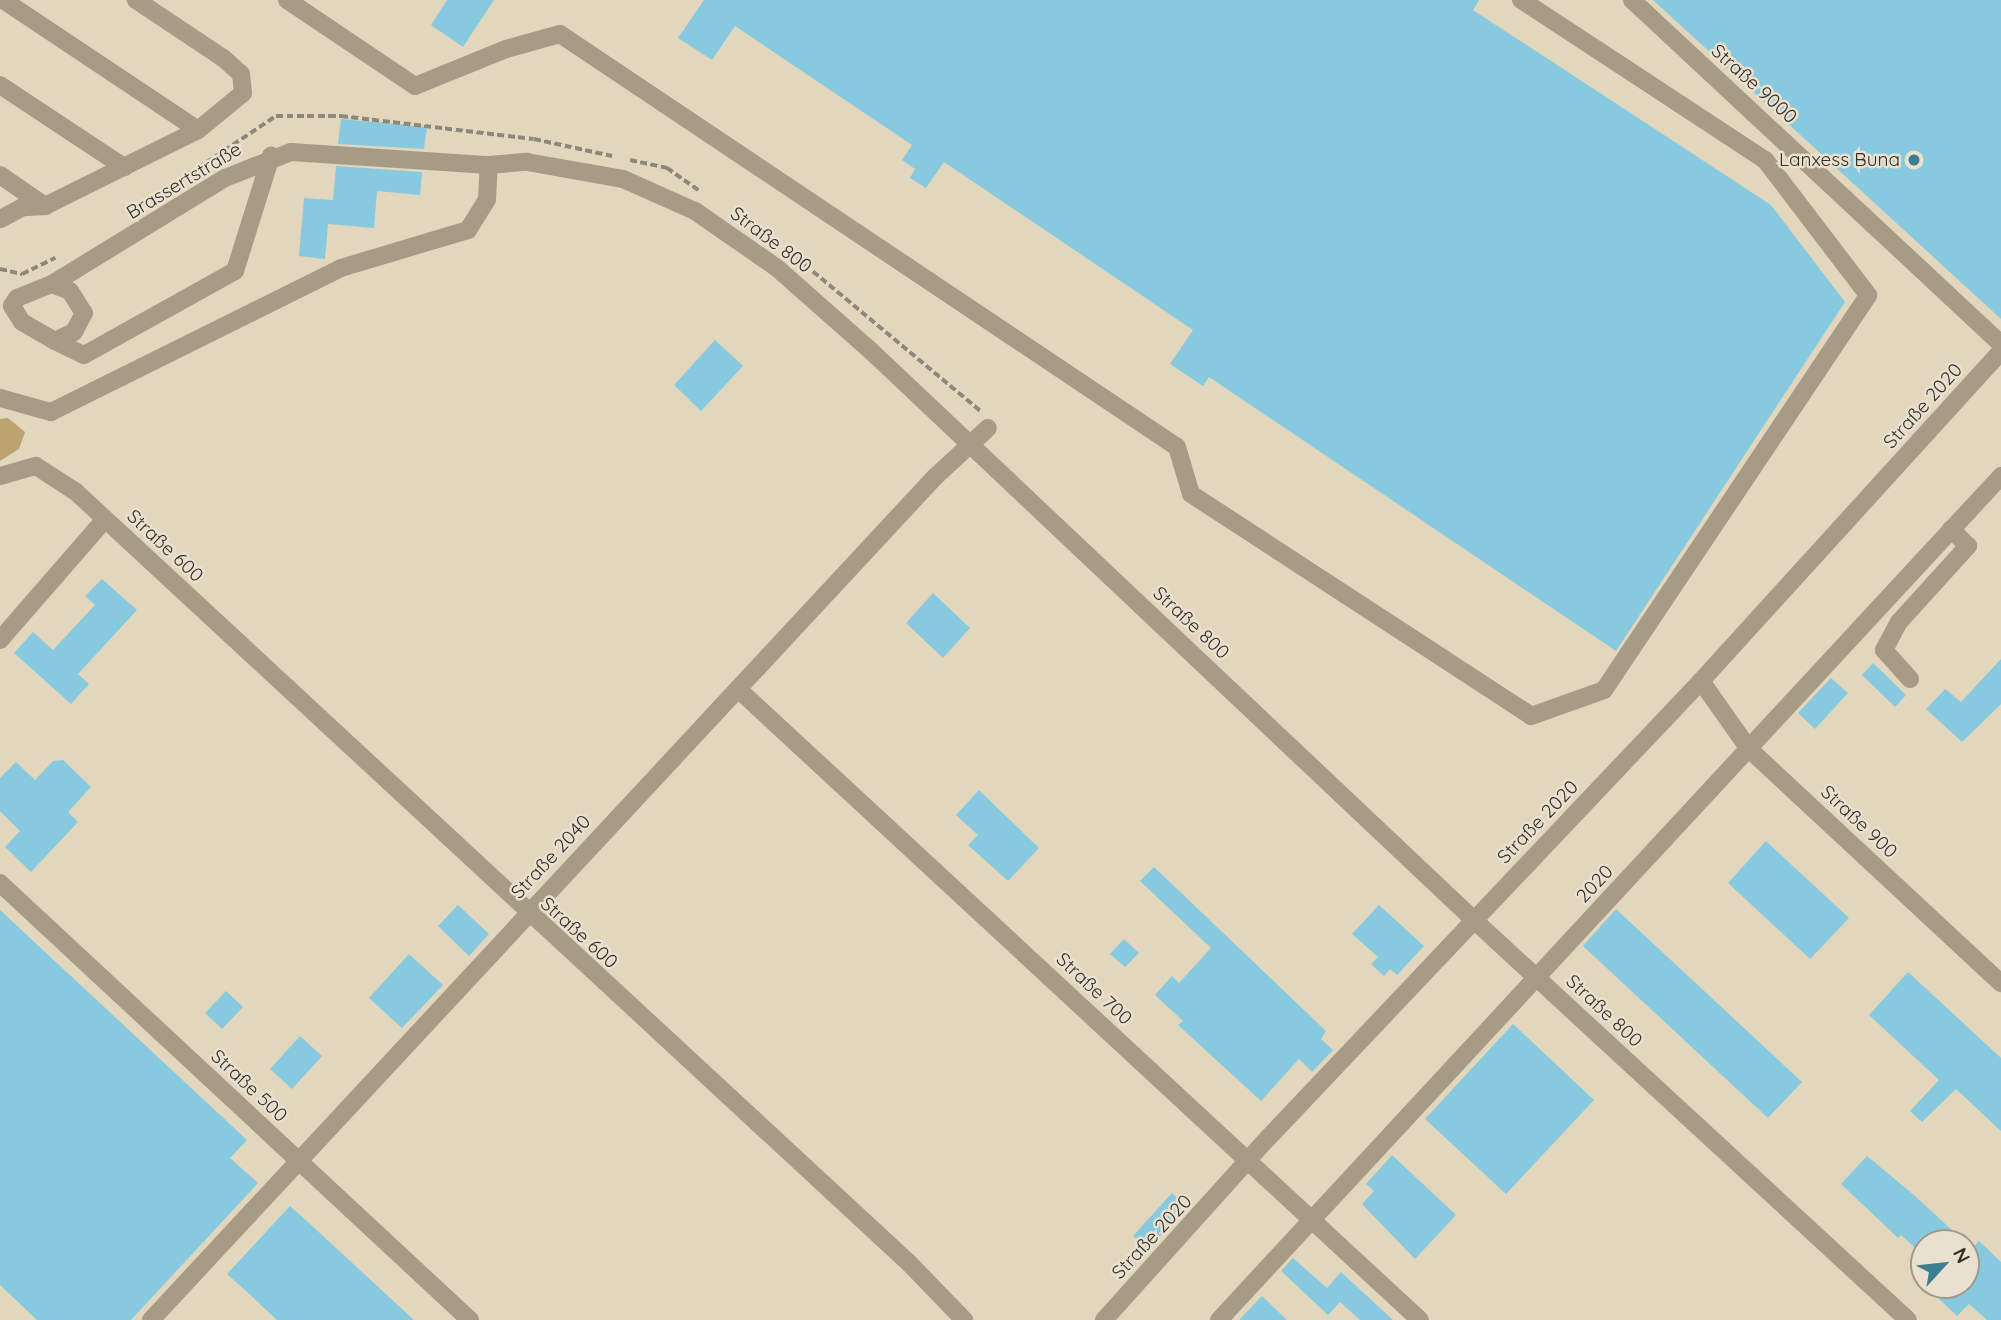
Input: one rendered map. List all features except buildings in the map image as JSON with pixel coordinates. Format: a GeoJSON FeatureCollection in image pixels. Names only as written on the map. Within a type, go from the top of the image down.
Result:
{"type":"FeatureCollection","features":[{"type":"Feature","properties":{"kind":"street"},"geometry":{"type":"LineString","coordinates":[[4,0],[198,130]]}},
{"type":"Feature","properties":{"kind":"street"},"geometry":{"type":"LineString","coordinates":[[0,219],[23,207],[45,206],[198,130],[243,93],[241,74],[136,0]]}},
{"type":"Feature","properties":{"kind":"street"},"geometry":{"type":"LineString","coordinates":[[288,0],[415,86],[506,49],[560,34],[1177,447],[1191,494],[1531,716],[1604,690],[1868,295],[1765,160],[1521,0]]}},
{"type":"Feature","properties":{"kind":"street","name":"Straße 9000"},"geometry":{"type":"LineString","coordinates":[[1632,0],[2001,344]]}},
{"type":"Feature","properties":{"kind":"street"},"geometry":{"type":"LineString","coordinates":[[0,85],[124,167]]}},
{"type":"Feature","properties":{"kind":"street","name":"Brassertstraße"},"geometry":{"type":"LineString","coordinates":[[8,300],[52,285],[271,156],[349,152]]}},
{"type":"Feature","properties":{"kind":"street","name":"Straße 800"},"geometry":{"type":"LineString","coordinates":[[349,152],[489,165],[527,162],[623,179],[695,211],[786,275],[971,444],[1474,920],[1908,1320]]}},
{"type":"Feature","properties":{"kind":"street"},"geometry":{"type":"LineString","coordinates":[[0,307],[55,341],[84,355],[234,271],[271,156]]}},
{"type":"Feature","properties":{"kind":"street"},"geometry":{"type":"LineString","coordinates":[[0,398],[51,412],[341,268],[468,230],[487,199],[489,165]]}},
{"type":"Feature","properties":{"kind":"street"},"geometry":{"type":"LineString","coordinates":[[0,175],[45,206]]}},
{"type":"Feature","properties":{"kind":"street"},"geometry":{"type":"LineString","coordinates":[[52,285],[70,291],[84,313],[74,332],[55,341]]}},
{"type":"Feature","properties":{"kind":"street"},"geometry":{"type":"LineString","coordinates":[[8,300],[13,314],[22,322]]}},
{"type":"Feature","properties":{"kind":"street","name":"Straße 2020"},"geometry":{"type":"LineString","coordinates":[[1104,1320],[1474,920],[1701,681],[2001,351]]}},
{"type":"Feature","properties":{"kind":"street","name":"Straße 2040"},"geometry":{"type":"LineString","coordinates":[[151,1320],[738,689],[988,428]]}},
{"type":"Feature","properties":{"kind":"street","name":"Straße 600"},"geometry":{"type":"LineString","coordinates":[[0,476],[36,466],[105,519],[527,914],[910,1264],[964,1320]]}},
{"type":"Feature","properties":{"kind":"street","name":"2020"},"geometry":{"type":"LineString","coordinates":[[1219,1320],[1314,1221],[2001,476]]}},
{"type":"Feature","properties":{"kind":"street"},"geometry":{"type":"LineString","coordinates":[[0,639],[105,519]]}},
{"type":"Feature","properties":{"kind":"street"},"geometry":{"type":"LineString","coordinates":[[1910,679],[1884,650],[1899,622],[1968,546],[1951,529]]}},
{"type":"Feature","properties":{"kind":"street","name":"Straße 900"},"geometry":{"type":"LineString","coordinates":[[1701,681],[1749,749],[2001,983]]}},
{"type":"Feature","properties":{"kind":"street","name":"Straße 700"},"geometry":{"type":"LineString","coordinates":[[738,689],[1420,1320]]}},
{"type":"Feature","properties":{"kind":"street","name":"Straße 500"},"geometry":{"type":"LineString","coordinates":[[0,883],[470,1320]]}},
{"type":"Feature","properties":{"kind":"shaded area"},"geometry":{"type":"Polygon","coordinates":[[[0,0],[2001,0],[2001,1320],[0,1320],[0,0]]]}},
{"type":"Feature","properties":{"kind":"shaded area"},"geometry":{"type":"Polygon","coordinates":[[[8,418],[25,432],[19,449],[0,461],[0,419],[8,418]]]}},
{"type":"Feature","properties":{"kind":"place","name":"Lanxess Buna"},"geometry":{"type":"Point","coordinates":[1914,160]}}]}
